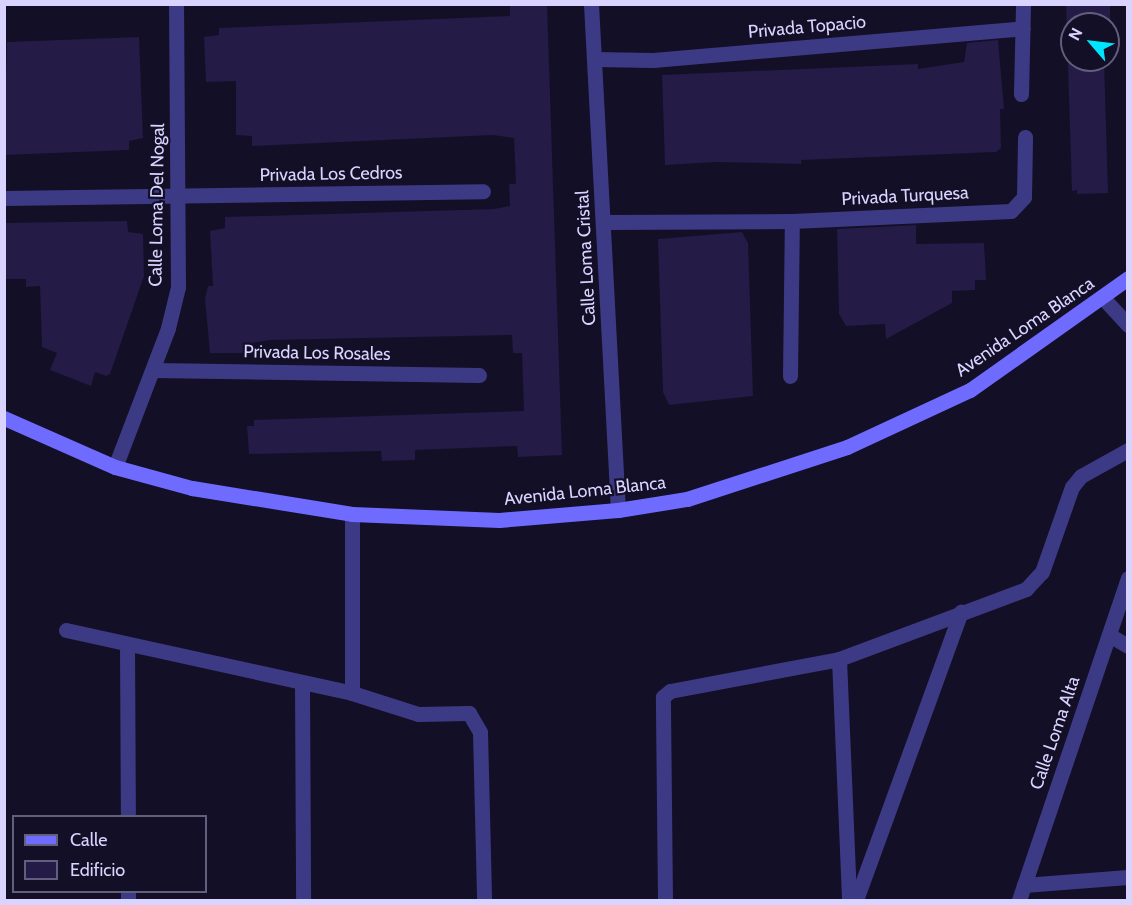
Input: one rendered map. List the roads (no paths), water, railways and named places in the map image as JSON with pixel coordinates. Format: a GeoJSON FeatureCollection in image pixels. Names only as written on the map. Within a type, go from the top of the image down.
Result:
{"type":"FeatureCollection","features":[{"type":"Feature","properties":{"kind":"street","name":"Calle Loma Del Nogal"},"geometry":{"type":"LineString","coordinates":[[115,467],[153,370],[178,287],[176,4]]}},
{"type":"Feature","properties":{"kind":"street","name":"Calle Loma Cristal"},"geometry":{"type":"LineString","coordinates":[[591,4],[618,510]]}},
{"type":"Feature","properties":{"kind":"street"},"geometry":{"type":"LineString","coordinates":[[1021,94],[1023,4]]}},
{"type":"Feature","properties":{"kind":"street","name":"Privada Topacio"},"geometry":{"type":"LineString","coordinates":[[594,59],[653,60],[1023,28]]}},
{"type":"Feature","properties":{"kind":"street","name":"Privada Turquesa"},"geometry":{"type":"LineString","coordinates":[[604,222],[792,221],[1011,211],[1019,206],[1023,197],[1025,137]]}},
{"type":"Feature","properties":{"kind":"street","name":"Privada Los Cedros"},"geometry":{"type":"LineString","coordinates":[[4,198],[483,191]]}},
{"type":"Feature","properties":{"kind":"street"},"geometry":{"type":"LineString","coordinates":[[790,376],[792,221]]}},
{"type":"Feature","properties":{"kind":"street","name":"Avenida Loma Blanca"},"geometry":{"type":"LineString","coordinates":[[4,418],[115,467],[192,488],[352,514],[499,520],[618,510],[687,499],[847,447],[970,390],[1103,298],[1128,278]]}},
{"type":"Feature","properties":{"kind":"street"},"geometry":{"type":"LineString","coordinates":[[1103,298],[1128,325]]}},
{"type":"Feature","properties":{"kind":"street","name":"Privada Los Rosales"},"geometry":{"type":"LineString","coordinates":[[153,370],[479,375]]}},
{"type":"Feature","properties":{"kind":"street"},"geometry":{"type":"LineString","coordinates":[[665,900],[663,697],[670,691],[839,659],[1035,583],[1042,572],[1072,487],[1082,476],[1128,450]]}},
{"type":"Feature","properties":{"kind":"street"},"geometry":{"type":"LineString","coordinates":[[352,514],[352,693]]}},
{"type":"Feature","properties":{"kind":"street","name":"Calle Loma Alta"},"geometry":{"type":"LineString","coordinates":[[1019,900],[1128,578]]}},
{"type":"Feature","properties":{"kind":"street"},"geometry":{"type":"LineString","coordinates":[[856,900],[961,612]]}},
{"type":"Feature","properties":{"kind":"street"},"geometry":{"type":"LineString","coordinates":[[66,630],[302,685],[352,693],[418,714],[462,711],[475,717],[480,732],[484,900]]}},
{"type":"Feature","properties":{"kind":"street"},"geometry":{"type":"LineString","coordinates":[[1109,635],[1128,646]]}},
{"type":"Feature","properties":{"kind":"street"},"geometry":{"type":"LineString","coordinates":[[127,644],[128,815]]}},
{"type":"Feature","properties":{"kind":"street"},"geometry":{"type":"LineString","coordinates":[[839,659],[849,900]]}},
{"type":"Feature","properties":{"kind":"street"},"geometry":{"type":"LineString","coordinates":[[302,685],[303,900]]}},
{"type":"Feature","properties":{"kind":"street"},"geometry":{"type":"LineString","coordinates":[[1024,885],[1128,877]]}}]}
